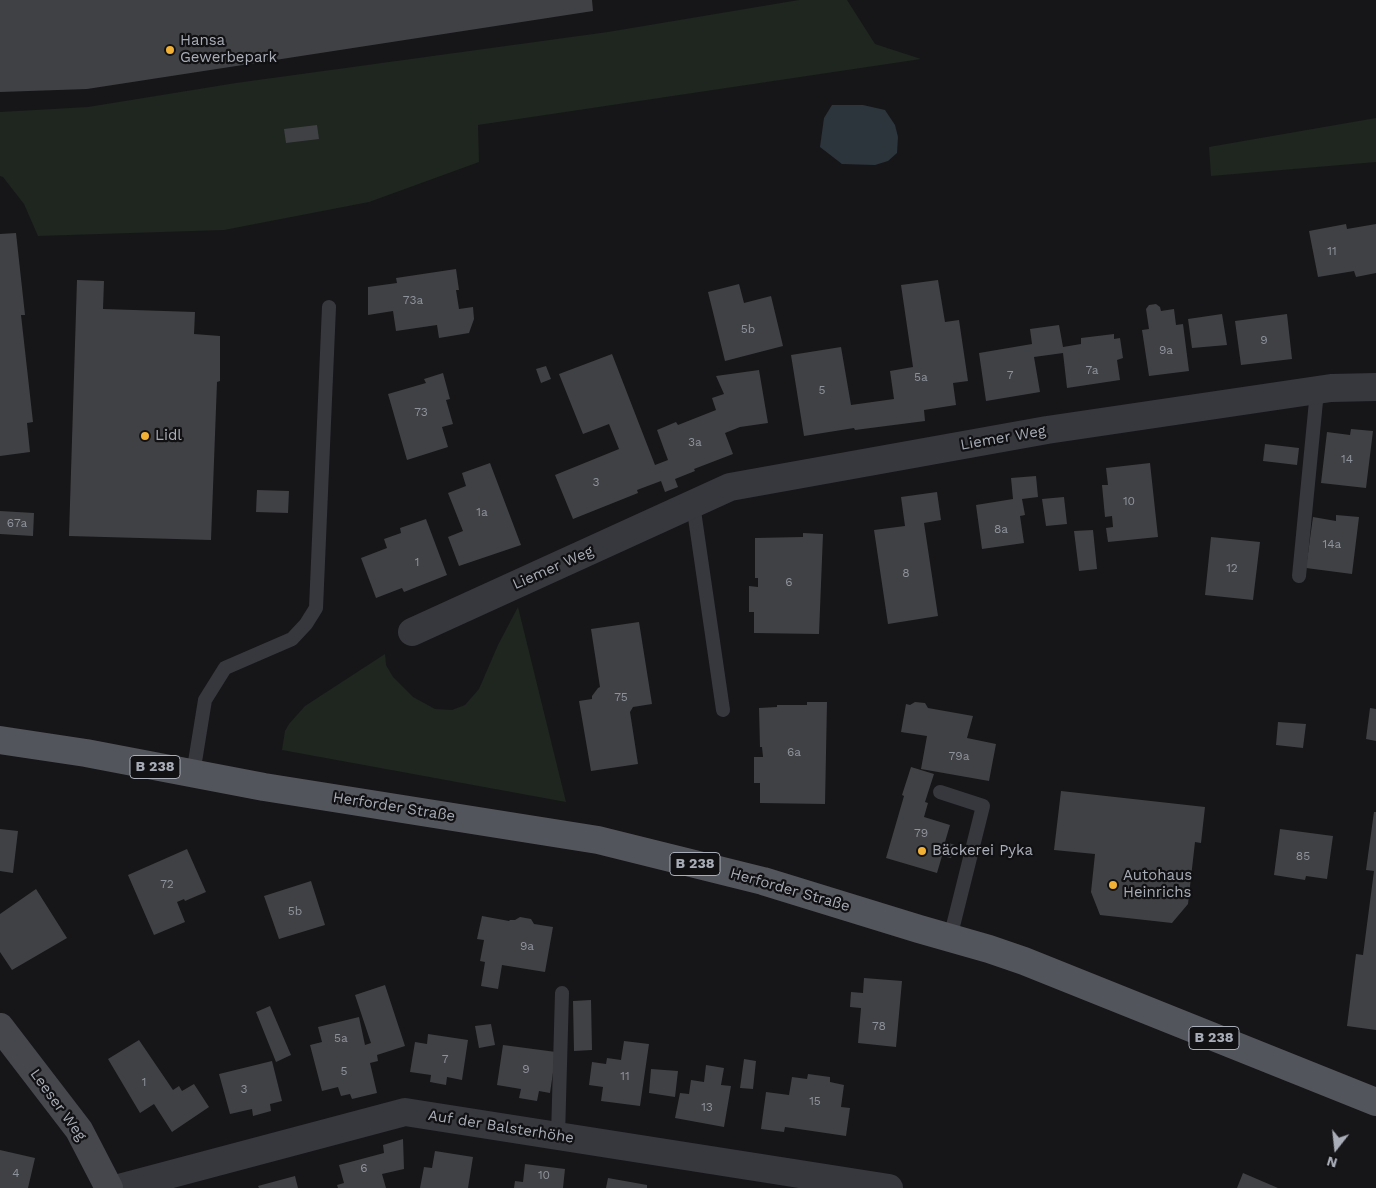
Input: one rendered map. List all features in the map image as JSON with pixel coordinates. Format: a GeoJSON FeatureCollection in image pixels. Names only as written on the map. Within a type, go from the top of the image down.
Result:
{"type":"FeatureCollection","features":[{"type":"Feature","properties":{"kind":"main road","name":"Herforder Straße"},"geometry":{"type":"LineString","coordinates":[[0,740],[264,787],[598,840],[763,881],[989,949],[1031,964],[1376,1102]]}},
{"type":"Feature","properties":{"kind":"street","name":"Liemer Weg"},"geometry":{"type":"LineString","coordinates":[[412,632],[730,487],[1047,430],[1331,388],[1376,387]]}},
{"type":"Feature","properties":{"kind":"street","name":"Leeser Weg"},"geometry":{"type":"LineString","coordinates":[[0,1027],[79,1130],[110,1188]]}},
{"type":"Feature","properties":{"kind":"street","name":"Auf der Balsterhöhe"},"geometry":{"type":"LineString","coordinates":[[119,1188],[405,1112],[889,1188]]}},
{"type":"Feature","properties":{"kind":"lane"},"geometry":{"type":"LineString","coordinates":[[193,774],[205,700],[225,668],[292,639],[306,624],[316,608],[329,307]]}},
{"type":"Feature","properties":{"kind":"lane"},"geometry":{"type":"LineString","coordinates":[[1299,576],[1317,391]]}},
{"type":"Feature","properties":{"kind":"lane"},"geometry":{"type":"LineString","coordinates":[[693,504],[723,710]]}},
{"type":"Feature","properties":{"kind":"lane"},"geometry":{"type":"LineString","coordinates":[[940,792],[983,806],[950,938]]}},
{"type":"Feature","properties":{"kind":"lane"},"geometry":{"type":"LineString","coordinates":[[558,1136],[562,993]]}},
{"type":"Feature","properties":{"kind":"shaded area"},"geometry":{"type":"Polygon","coordinates":[[[799,0],[847,0],[875,44],[921,59],[478,125],[479,162],[369,202],[224,230],[38,236],[24,204],[3,177],[0,176],[0,112],[88,107],[236,83],[608,32],[799,0]]]}},
{"type":"Feature","properties":{"kind":"shaded area"},"geometry":{"type":"Polygon","coordinates":[[[832,105],[863,105],[885,110],[895,125],[898,137],[897,153],[888,161],[875,165],[842,164],[820,147],[824,118],[832,105]]]}},
{"type":"Feature","properties":{"kind":"shaded area"},"geometry":{"type":"Polygon","coordinates":[[[1376,118],[1376,162],[1211,176],[1209,147],[1376,118]]]}},
{"type":"Feature","properties":{"kind":"shaded area"},"geometry":{"type":"Polygon","coordinates":[[[518,607],[566,802],[282,750],[285,731],[305,706],[385,654],[386,665],[393,677],[413,697],[435,709],[452,710],[465,705],[479,689],[498,645],[518,607]]]}},
{"type":"Feature","properties":{"kind":"building","name":"Hansa Gewerbepark"},"geometry":{"type":"Polygon","coordinates":[[[0,0],[592,0],[593,11],[87,89],[0,92],[0,0]]]}},
{"type":"Feature","properties":{"kind":"building"},"geometry":{"type":"Polygon","coordinates":[[[317,125],[319,139],[286,143],[284,129],[317,125]]]}},
{"type":"Feature","properties":{"kind":"building"},"geometry":{"type":"Polygon","coordinates":[[[1346,224],[1347,229],[1376,224],[1376,273],[1356,277],[1354,271],[1318,277],[1309,231],[1346,224]]]}},
{"type":"Feature","properties":{"kind":"building"},"geometry":{"type":"Polygon","coordinates":[[[16,233],[25,315],[21,315],[33,422],[27,423],[30,452],[0,456],[0,234],[16,233]]]}},
{"type":"Feature","properties":{"kind":"building"},"geometry":{"type":"Polygon","coordinates":[[[456,269],[459,290],[456,290],[459,309],[473,307],[474,319],[469,333],[439,338],[437,325],[396,331],[393,311],[368,315],[368,287],[397,283],[396,278],[456,269]]]}},
{"type":"Feature","properties":{"kind":"building"},"geometry":{"type":"Polygon","coordinates":[[[77,280],[104,281],[103,309],[195,312],[194,334],[220,336],[220,381],[217,382],[211,540],[69,536],[77,280]]]}},
{"type":"Feature","properties":{"kind":"building"},"geometry":{"type":"Polygon","coordinates":[[[938,280],[945,322],[959,320],[968,381],[953,383],[956,405],[924,410],[925,421],[855,430],[854,428],[804,436],[791,355],[841,347],[851,405],[894,399],[890,371],[913,367],[901,285],[938,280]]]}},
{"type":"Feature","properties":{"kind":"building"},"geometry":{"type":"Polygon","coordinates":[[[739,284],[744,303],[771,296],[783,346],[725,361],[708,292],[739,284]]]}},
{"type":"Feature","properties":{"kind":"building"},"geometry":{"type":"Polygon","coordinates":[[[1156,304],[1160,307],[1161,311],[1174,309],[1176,325],[1183,324],[1189,371],[1149,376],[1142,330],[1149,329],[1146,309],[1149,305],[1156,304]]]}},
{"type":"Feature","properties":{"kind":"building"},"geometry":{"type":"Polygon","coordinates":[[[1222,314],[1227,345],[1192,348],[1188,319],[1222,314]]]}},
{"type":"Feature","properties":{"kind":"building"},"geometry":{"type":"Polygon","coordinates":[[[1287,314],[1292,359],[1241,365],[1235,321],[1287,314]]]}},
{"type":"Feature","properties":{"kind":"building"},"geometry":{"type":"Polygon","coordinates":[[[1059,325],[1063,347],[1081,344],[1081,338],[1114,334],[1114,339],[1120,338],[1123,358],[1117,360],[1120,380],[1067,388],[1063,353],[1034,357],[1040,392],[986,401],[979,353],[1032,344],[1030,329],[1059,325]]]}},
{"type":"Feature","properties":{"kind":"building"},"geometry":{"type":"Polygon","coordinates":[[[612,354],[655,465],[668,460],[657,430],[676,422],[678,425],[716,410],[712,398],[724,394],[716,376],[759,370],[768,423],[740,427],[725,433],[733,454],[694,469],[695,471],[675,479],[678,487],[665,492],[661,481],[637,490],[638,493],[573,519],[555,475],[619,449],[609,424],[583,434],[559,374],[612,354]]]}},
{"type":"Feature","properties":{"kind":"building"},"geometry":{"type":"Polygon","coordinates":[[[546,366],[551,379],[541,383],[536,369],[546,366]]]}},
{"type":"Feature","properties":{"kind":"building"},"geometry":{"type":"Polygon","coordinates":[[[443,373],[450,399],[446,400],[453,424],[442,427],[448,447],[407,460],[388,394],[426,383],[424,379],[443,373]]]}},
{"type":"Feature","properties":{"kind":"building"},"geometry":{"type":"Polygon","coordinates":[[[1351,429],[1373,431],[1366,488],[1321,483],[1327,432],[1350,435],[1351,429]]]}},
{"type":"Feature","properties":{"kind":"building"},"geometry":{"type":"Polygon","coordinates":[[[1265,444],[1299,448],[1297,465],[1263,461],[1265,444]]]}},
{"type":"Feature","properties":{"kind":"building"},"geometry":{"type":"Polygon","coordinates":[[[490,463],[521,545],[459,566],[448,537],[463,531],[448,493],[466,486],[462,473],[490,463]]]}},
{"type":"Feature","properties":{"kind":"building"},"geometry":{"type":"Polygon","coordinates":[[[1150,463],[1158,537],[1108,542],[1106,528],[1113,527],[1112,516],[1105,517],[1102,485],[1108,485],[1106,468],[1150,463]]]}},
{"type":"Feature","properties":{"kind":"building"},"geometry":{"type":"Polygon","coordinates":[[[1036,476],[1038,497],[1022,499],[1025,515],[1020,516],[1024,543],[982,549],[976,505],[1013,499],[1011,478],[1036,476]]]}},
{"type":"Feature","properties":{"kind":"building"},"geometry":{"type":"Polygon","coordinates":[[[257,490],[289,491],[288,513],[256,512],[257,490]]]}},
{"type":"Feature","properties":{"kind":"building"},"geometry":{"type":"Polygon","coordinates":[[[937,492],[941,520],[924,523],[938,616],[888,624],[874,530],[905,526],[901,497],[937,492]]]}},
{"type":"Feature","properties":{"kind":"building"},"geometry":{"type":"Polygon","coordinates":[[[1064,497],[1067,524],[1046,526],[1042,499],[1064,497]]]}},
{"type":"Feature","properties":{"kind":"building"},"geometry":{"type":"Polygon","coordinates":[[[0,511],[34,513],[33,536],[0,534],[0,511]]]}},
{"type":"Feature","properties":{"kind":"building"},"geometry":{"type":"Polygon","coordinates":[[[1336,515],[1359,517],[1352,574],[1306,568],[1313,517],[1336,521],[1336,515]]]}},
{"type":"Feature","properties":{"kind":"building"},"geometry":{"type":"Polygon","coordinates":[[[426,519],[447,575],[404,592],[402,588],[376,598],[361,558],[387,548],[384,539],[401,533],[400,528],[426,519]]]}},
{"type":"Feature","properties":{"kind":"building"},"geometry":{"type":"Polygon","coordinates":[[[1093,530],[1097,569],[1079,571],[1074,531],[1093,530]]]}},
{"type":"Feature","properties":{"kind":"building"},"geometry":{"type":"Polygon","coordinates":[[[803,533],[823,534],[819,634],[754,633],[754,612],[749,612],[749,586],[758,587],[758,578],[755,578],[755,538],[803,537],[803,533]]]}},
{"type":"Feature","properties":{"kind":"building"},"geometry":{"type":"Polygon","coordinates":[[[1211,537],[1260,542],[1253,600],[1205,595],[1211,537]]]}},
{"type":"Feature","properties":{"kind":"building"},"geometry":{"type":"Polygon","coordinates":[[[639,622],[652,704],[633,707],[630,712],[638,764],[591,771],[579,701],[592,699],[592,696],[600,687],[591,629],[639,622]]]}},
{"type":"Feature","properties":{"kind":"building"},"geometry":{"type":"Polygon","coordinates":[[[807,702],[827,702],[825,804],[760,803],[760,783],[754,783],[754,757],[763,757],[762,747],[760,747],[759,708],[777,707],[777,705],[807,705],[807,702]]]}},
{"type":"Feature","properties":{"kind":"building"},"geometry":{"type":"Polygon","coordinates":[[[915,702],[925,703],[928,708],[973,716],[967,738],[996,744],[989,781],[921,769],[927,736],[901,732],[906,704],[910,705],[915,702]]]}},
{"type":"Feature","properties":{"kind":"building"},"geometry":{"type":"Polygon","coordinates":[[[1370,708],[1376,709],[1376,741],[1366,739],[1370,708]]]}},
{"type":"Feature","properties":{"kind":"building"},"geometry":{"type":"Polygon","coordinates":[[[1278,722],[1306,724],[1303,748],[1276,745],[1278,722]]]}},
{"type":"Feature","properties":{"kind":"building"},"geometry":{"type":"Polygon","coordinates":[[[911,767],[934,774],[925,802],[928,803],[924,817],[950,825],[945,842],[955,845],[951,858],[942,856],[937,873],[886,858],[911,767]]]}},
{"type":"Feature","properties":{"kind":"building"},"geometry":{"type":"Polygon","coordinates":[[[1061,791],[1205,807],[1201,843],[1195,842],[1188,904],[1172,923],[1100,915],[1091,892],[1095,854],[1054,850],[1061,791]]]}},
{"type":"Feature","properties":{"kind":"building"},"geometry":{"type":"Polygon","coordinates":[[[1374,812],[1376,812],[1376,1030],[1347,1026],[1356,954],[1363,955],[1374,871],[1366,870],[1374,812]]]}},
{"type":"Feature","properties":{"kind":"building"},"geometry":{"type":"Polygon","coordinates":[[[0,829],[18,831],[13,873],[0,871],[0,829]]]}},
{"type":"Feature","properties":{"kind":"building"},"geometry":{"type":"Polygon","coordinates":[[[1280,829],[1333,836],[1327,879],[1306,876],[1305,880],[1274,875],[1280,829]]]}},
{"type":"Feature","properties":{"kind":"building"},"geometry":{"type":"Polygon","coordinates":[[[187,849],[206,892],[185,901],[184,899],[177,902],[185,922],[154,935],[128,875],[187,849]]]}},
{"type":"Feature","properties":{"kind":"building"},"geometry":{"type":"Polygon","coordinates":[[[311,881],[325,925],[279,939],[264,896],[311,881]]]}},
{"type":"Feature","properties":{"kind":"building"},"geometry":{"type":"Polygon","coordinates":[[[36,889],[67,938],[12,970],[0,952],[0,914],[36,889]]]}},
{"type":"Feature","properties":{"kind":"building"},"geometry":{"type":"Polygon","coordinates":[[[482,916],[509,921],[520,917],[531,919],[534,924],[553,927],[545,972],[502,965],[498,989],[481,986],[485,962],[480,961],[484,940],[477,939],[482,916]]]}},
{"type":"Feature","properties":{"kind":"building"},"geometry":{"type":"Polygon","coordinates":[[[864,978],[902,981],[896,1047],[858,1043],[861,1008],[850,1007],[851,992],[863,993],[864,978]]]}},
{"type":"Feature","properties":{"kind":"building"},"geometry":{"type":"Polygon","coordinates":[[[385,985],[405,1046],[377,1055],[378,1061],[370,1063],[377,1093],[352,1099],[350,1094],[341,1096],[338,1087],[322,1091],[310,1045],[322,1042],[318,1027],[359,1017],[365,1045],[371,1043],[355,995],[385,985]]]}},
{"type":"Feature","properties":{"kind":"building"},"geometry":{"type":"Polygon","coordinates":[[[591,1000],[592,1050],[574,1051],[573,1001],[591,1000]]]}},
{"type":"Feature","properties":{"kind":"building"},"geometry":{"type":"Polygon","coordinates":[[[270,1006],[291,1055],[276,1062],[256,1012],[270,1006]]]}},
{"type":"Feature","properties":{"kind":"building"},"geometry":{"type":"Polygon","coordinates":[[[491,1024],[495,1045],[479,1048],[475,1026],[491,1024]]]}},
{"type":"Feature","properties":{"kind":"building"},"geometry":{"type":"Polygon","coordinates":[[[428,1034],[468,1040],[462,1080],[447,1077],[446,1085],[430,1082],[431,1075],[410,1072],[415,1042],[427,1044],[428,1034]]]}},
{"type":"Feature","properties":{"kind":"building"},"geometry":{"type":"Polygon","coordinates":[[[139,1040],[173,1090],[179,1086],[182,1091],[194,1084],[209,1107],[172,1132],[154,1104],[140,1113],[108,1059],[139,1040]]]}},
{"type":"Feature","properties":{"kind":"building"},"geometry":{"type":"Polygon","coordinates":[[[624,1041],[649,1044],[640,1106],[601,1101],[603,1087],[589,1085],[592,1062],[606,1064],[607,1058],[621,1060],[624,1041]]]}},
{"type":"Feature","properties":{"kind":"building"},"geometry":{"type":"Polygon","coordinates":[[[503,1045],[556,1052],[550,1093],[539,1091],[537,1101],[519,1098],[521,1089],[497,1085],[503,1045]]]}},
{"type":"Feature","properties":{"kind":"building"},"geometry":{"type":"Polygon","coordinates":[[[744,1059],[756,1061],[753,1089],[740,1088],[744,1059]]]}},
{"type":"Feature","properties":{"kind":"building"},"geometry":{"type":"Polygon","coordinates":[[[272,1061],[282,1101],[270,1104],[271,1111],[253,1116],[252,1109],[230,1114],[219,1074],[272,1061]]]}},
{"type":"Feature","properties":{"kind":"building"},"geometry":{"type":"Polygon","coordinates":[[[706,1065],[724,1068],[721,1085],[731,1086],[724,1127],[675,1118],[680,1093],[689,1094],[691,1080],[704,1082],[706,1065]]]}},
{"type":"Feature","properties":{"kind":"building"},"geometry":{"type":"Polygon","coordinates":[[[651,1069],[678,1071],[675,1097],[649,1093],[651,1069]]]}},
{"type":"Feature","properties":{"kind":"building"},"geometry":{"type":"Polygon","coordinates":[[[808,1074],[830,1077],[830,1082],[844,1085],[841,1107],[850,1108],[846,1136],[785,1127],[784,1132],[761,1129],[766,1092],[789,1095],[792,1077],[807,1079],[808,1074]]]}},
{"type":"Feature","properties":{"kind":"building"},"geometry":{"type":"Polygon","coordinates":[[[403,1139],[404,1169],[382,1174],[386,1188],[338,1188],[337,1185],[344,1183],[339,1165],[384,1153],[383,1145],[403,1139]]]}},
{"type":"Feature","properties":{"kind":"building"},"geometry":{"type":"Polygon","coordinates":[[[0,1150],[35,1158],[28,1188],[0,1188],[0,1150]]]}},
{"type":"Feature","properties":{"kind":"building"},"geometry":{"type":"Polygon","coordinates":[[[435,1151],[473,1157],[468,1188],[420,1188],[424,1167],[432,1168],[435,1151]]]}},
{"type":"Feature","properties":{"kind":"building"},"geometry":{"type":"Polygon","coordinates":[[[525,1164],[565,1169],[563,1188],[514,1188],[515,1181],[523,1182],[525,1164]]]}},
{"type":"Feature","properties":{"kind":"building"},"geometry":{"type":"Polygon","coordinates":[[[1243,1173],[1278,1188],[1237,1188],[1243,1173]]]}},
{"type":"Feature","properties":{"kind":"building"},"geometry":{"type":"Polygon","coordinates":[[[295,1176],[298,1188],[259,1188],[258,1186],[295,1176]]]}},
{"type":"Feature","properties":{"kind":"building"},"geometry":{"type":"Polygon","coordinates":[[[608,1178],[647,1185],[647,1188],[606,1188],[608,1178]]]}},
{"type":"Feature","properties":{"kind":"place","name":"Hansa Gewerbepark"},"geometry":{"type":"Point","coordinates":[170,50]}},
{"type":"Feature","properties":{"kind":"place","name":"Lidl"},"geometry":{"type":"Point","coordinates":[145,436]}},
{"type":"Feature","properties":{"kind":"place","name":"Bäckerei Pyka"},"geometry":{"type":"Point","coordinates":[922,851]}},
{"type":"Feature","properties":{"kind":"place","name":"Autohaus Heinrichs"},"geometry":{"type":"Point","coordinates":[1113,885]}}]}
